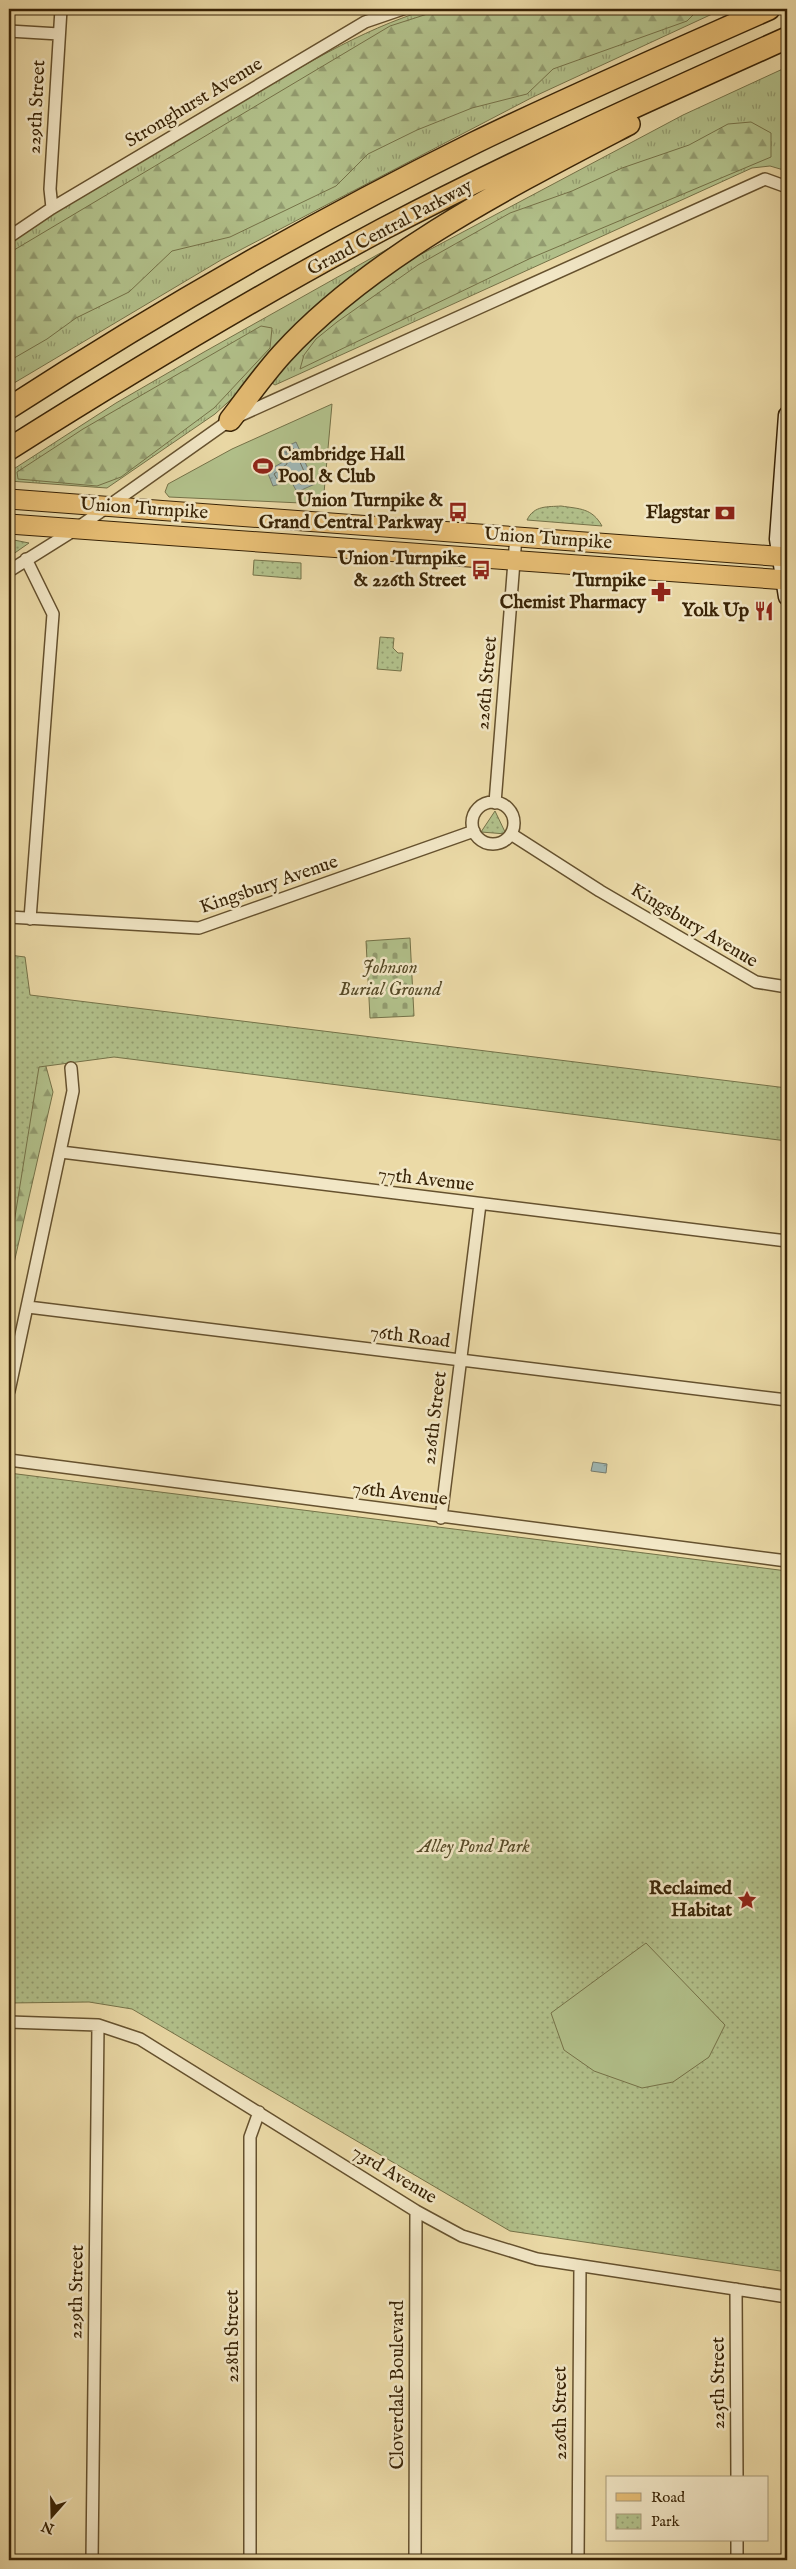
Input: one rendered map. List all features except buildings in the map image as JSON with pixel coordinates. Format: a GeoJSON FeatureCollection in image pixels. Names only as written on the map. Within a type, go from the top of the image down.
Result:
{"type":"FeatureCollection","features":[{"type":"Feature","properties":{"kind":"highway","name":"Grand Central Parkway"},"geometry":{"type":"LineString","coordinates":[[9,408],[162,313],[368,198],[474,144],[585,91],[769,9]]}},
{"type":"Feature","properties":{"kind":"highway","name":"Grand Central Parkway"},"geometry":{"type":"LineString","coordinates":[[9,449],[179,344],[382,230],[598,123],[787,38]]}},
{"type":"Feature","properties":{"kind":"highway"},"geometry":{"type":"LineString","coordinates":[[230,420],[282,354],[340,299],[384,266],[440,229],[555,162],[787,42]]}},
{"type":"Feature","properties":{"kind":"main road"},"geometry":{"type":"LineString","coordinates":[[786,585],[784,557],[778,522],[787,415]]}},
{"type":"Feature","properties":{"kind":"main road","name":"Union Turnpike"},"geometry":{"type":"LineString","coordinates":[[9,499],[784,557]]}},
{"type":"Feature","properties":{"kind":"main road","name":"Union Turnpike"},"geometry":{"type":"LineString","coordinates":[[9,524],[514,561],[786,585]]}},
{"type":"Feature","properties":{"kind":"street","name":"229th Street"},"geometry":{"type":"LineString","coordinates":[[52,208],[50,189],[61,9]]}},
{"type":"Feature","properties":{"kind":"street","name":"Stronghurst Avenue"},"geometry":{"type":"LineString","coordinates":[[9,237],[52,208],[365,22],[403,9]]}},
{"type":"Feature","properties":{"kind":"street"},"geometry":{"type":"LineString","coordinates":[[9,31],[59,34]]}},
{"type":"Feature","properties":{"kind":"street"},"geometry":{"type":"LineString","coordinates":[[9,571],[76,529],[230,420],[765,179],[787,186]]}},
{"type":"Feature","properties":{"kind":"street","name":"226th Street"},"geometry":{"type":"LineString","coordinates":[[495,803],[516,536]]}},
{"type":"Feature","properties":{"kind":"street"},"geometry":{"type":"LineString","coordinates":[[26,559],[53,614],[30,919]]}},
{"type":"Feature","properties":{"kind":"street"},"geometry":{"type":"LineString","coordinates":[[495,803],[503,805],[513,818],[511,834],[506,840],[492,844],[479,838],[474,831],[473,818],[481,806],[495,803]]}},
{"type":"Feature","properties":{"kind":"street","name":"Kingsbury Avenue"},"geometry":{"type":"LineString","coordinates":[[9,917],[199,928],[474,831]]}},
{"type":"Feature","properties":{"kind":"street","name":"Kingsbury Avenue"},"geometry":{"type":"LineString","coordinates":[[511,834],[600,890],[756,982],[787,987]]}},
{"type":"Feature","properties":{"kind":"street"},"geometry":{"type":"LineString","coordinates":[[9,1391],[73,1091],[70,1068]]}},
{"type":"Feature","properties":{"kind":"street","name":"77th Avenue"},"geometry":{"type":"LineString","coordinates":[[61,1152],[787,1241]]}},
{"type":"Feature","properties":{"kind":"street","name":"226th Street"},"geometry":{"type":"LineString","coordinates":[[441,1518],[480,1204]]}},
{"type":"Feature","properties":{"kind":"street","name":"76th Road"},"geometry":{"type":"LineString","coordinates":[[28,1307],[787,1400]]}},
{"type":"Feature","properties":{"kind":"street","name":"76th Avenue"},"geometry":{"type":"LineString","coordinates":[[9,1460],[441,1518],[787,1561]]}},
{"type":"Feature","properties":{"kind":"street","name":"73rd Avenue"},"geometry":{"type":"LineString","coordinates":[[9,2022],[98,2025],[140,2039],[416,2211],[462,2236],[504,2250],[580,2266],[787,2297]]}},
{"type":"Feature","properties":{"kind":"street","name":"229th Street"},"geometry":{"type":"LineString","coordinates":[[92,2560],[98,2025]]}},
{"type":"Feature","properties":{"kind":"street","name":"228th Street"},"geometry":{"type":"LineString","coordinates":[[250,2560],[250,2137],[259,2112]]}},
{"type":"Feature","properties":{"kind":"street","name":"Cloverdale Boulevard"},"geometry":{"type":"LineString","coordinates":[[415,2560],[416,2211]]}},
{"type":"Feature","properties":{"kind":"street","name":"226th Street"},"geometry":{"type":"LineString","coordinates":[[578,2560],[580,2266]]}},
{"type":"Feature","properties":{"kind":"street","name":"225th Street"},"geometry":{"type":"LineString","coordinates":[[736,2289],[737,2476]]}},
{"type":"Feature","properties":{"kind":"street"},"geometry":{"type":"LineString","coordinates":[[737,2542],[737,2560]]}},
{"type":"Feature","properties":{"kind":"green space"},"geometry":{"type":"Polygon","coordinates":[[[429,9],[723,9],[533,97],[221,260],[9,386],[9,243],[119,173],[304,65],[353,39],[429,9]]]}},
{"type":"Feature","properties":{"kind":"green space"},"geometry":{"type":"Polygon","coordinates":[[[443,9],[699,9],[687,21],[553,69],[527,94],[472,108],[417,130],[368,154],[336,186],[230,237],[172,251],[129,292],[76,318],[47,339],[9,361],[9,253],[390,26],[443,9]]]}},
{"type":"Feature","properties":{"kind":"green space"},"geometry":{"type":"Polygon","coordinates":[[[787,67],[787,171],[770,166],[752,168],[275,385],[267,380],[360,290],[414,258],[683,115],[787,67]]]}},
{"type":"Feature","properties":{"kind":"green space"},"geometry":{"type":"Polygon","coordinates":[[[751,122],[771,133],[771,157],[531,258],[300,369],[304,355],[316,339],[337,322],[418,265],[510,213],[572,191],[622,168],[689,145],[728,124],[751,122]]]}},
{"type":"Feature","properties":{"kind":"green space"},"geometry":{"type":"Polygon","coordinates":[[[409,237],[215,414],[107,488],[9,481],[9,472],[116,403],[409,237]]]}},
{"type":"Feature","properties":{"kind":"green space"},"geometry":{"type":"Polygon","coordinates":[[[261,326],[272,328],[270,348],[214,408],[121,477],[97,486],[18,479],[17,472],[83,429],[261,326]]]}},
{"type":"Feature","properties":{"kind":"green space","name":"Cambridge Hall Pool & Club"},"geometry":{"type":"Polygon","coordinates":[[[332,404],[323,504],[169,497],[165,492],[168,484],[232,449],[332,404]]]}},
{"type":"Feature","properties":{"kind":"green space"},"geometry":{"type":"Polygon","coordinates":[[[561,506],[585,510],[594,516],[602,526],[527,520],[537,509],[561,506]]]}},
{"type":"Feature","properties":{"kind":"green space"},"geometry":{"type":"Polygon","coordinates":[[[9,539],[29,543],[9,557],[9,539]]]}},
{"type":"Feature","properties":{"kind":"green space"},"geometry":{"type":"Polygon","coordinates":[[[254,560],[301,563],[301,579],[253,575],[254,560]]]}},
{"type":"Feature","properties":{"kind":"green space"},"geometry":{"type":"Polygon","coordinates":[[[380,637],[394,638],[393,648],[398,653],[403,653],[401,671],[377,669],[380,637]]]}},
{"type":"Feature","properties":{"kind":"green space"},"geometry":{"type":"Polygon","coordinates":[[[495,811],[506,834],[481,832],[495,811]]]}},
{"type":"Feature","properties":{"kind":"green space","name":"Johnson Burial Ground"},"geometry":{"type":"Polygon","coordinates":[[[410,938],[414,1016],[370,1018],[366,941],[410,938]]]}},
{"type":"Feature","properties":{"kind":"green space"},"geometry":{"type":"Polygon","coordinates":[[[9,955],[25,957],[30,995],[787,1088],[787,1141],[114,1057],[39,1067],[9,1254],[9,955]]]}},
{"type":"Feature","properties":{"kind":"green space"},"geometry":{"type":"Polygon","coordinates":[[[9,963],[18,964],[53,1092],[9,1285],[9,963]]]}},
{"type":"Feature","properties":{"kind":"green space","name":"Alley Pond Park"},"geometry":{"type":"Polygon","coordinates":[[[9,1473],[787,1571],[787,2272],[510,2231],[132,2009],[89,2002],[9,2003],[9,1473]]]}},
{"type":"Feature","properties":{"kind":"green space"},"geometry":{"type":"Polygon","coordinates":[[[646,1943],[725,2025],[709,2057],[673,2082],[642,2088],[594,2071],[564,2050],[551,2013],[646,1943]]]}},
{"type":"Feature","properties":{"kind":"water"},"geometry":{"type":"Polygon","coordinates":[[[296,442],[315,484],[297,492],[291,481],[273,486],[267,471],[283,462],[279,450],[296,442]]]}},
{"type":"Feature","properties":{"kind":"water"},"geometry":{"type":"Polygon","coordinates":[[[593,1462],[607,1464],[606,1473],[591,1471],[593,1462]]]}},
{"type":"Feature","properties":{"kind":"place","name":"Cambridge Hall Pool & Club"},"geometry":{"type":"Point","coordinates":[263,466]}},
{"type":"Feature","properties":{"kind":"place","name":"Union Turnpike & Grand Central Parkway"},"geometry":{"type":"Point","coordinates":[458,512]}},
{"type":"Feature","properties":{"kind":"place","name":"Flagstar"},"geometry":{"type":"Point","coordinates":[725,513]}},
{"type":"Feature","properties":{"kind":"place","name":"Union Turnpike & 226th Street"},"geometry":{"type":"Point","coordinates":[481,570]}},
{"type":"Feature","properties":{"kind":"place","name":"Turnpike Chemist Pharmacy"},"geometry":{"type":"Point","coordinates":[661,592]}},
{"type":"Feature","properties":{"kind":"place","name":"Yolk Up"},"geometry":{"type":"Point","coordinates":[764,611]}},
{"type":"Feature","properties":{"kind":"place","name":"Reclaimed Habitat"},"geometry":{"type":"Point","coordinates":[747,1900]}}]}
